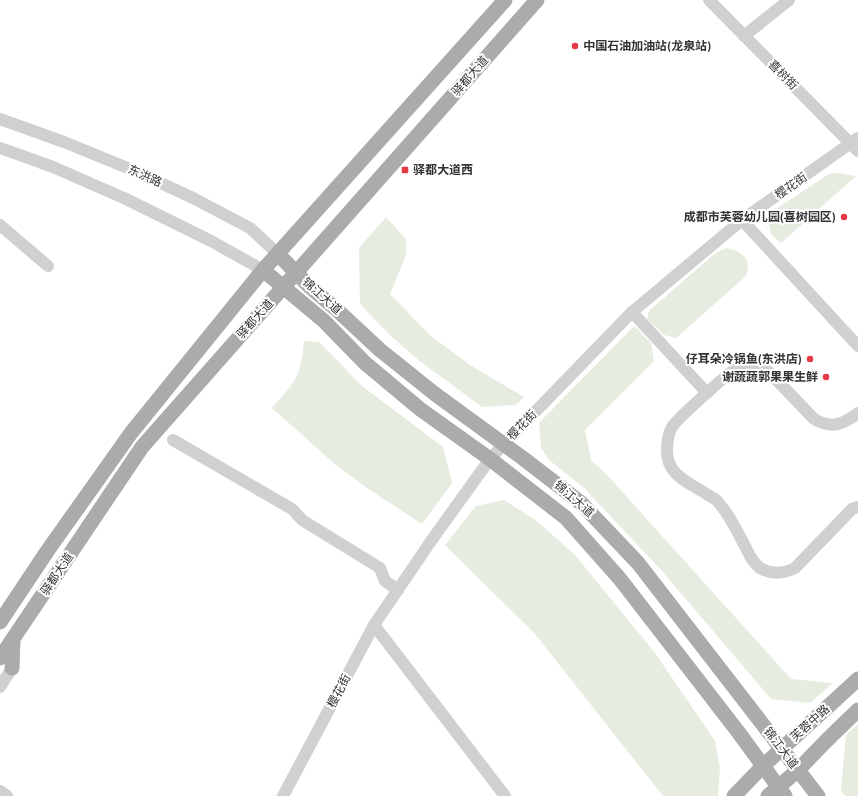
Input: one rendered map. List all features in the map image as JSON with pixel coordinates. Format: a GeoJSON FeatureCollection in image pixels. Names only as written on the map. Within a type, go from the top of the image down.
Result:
{"type":"FeatureCollection","features":[{"type":"Feature","properties":{"kind":"main road","name":"驿都大道"},"geometry":{"type":"LineString","coordinates":[[0,622],[48,550],[131,433],[263,270],[505,0]]}},
{"type":"Feature","properties":{"kind":"main road","name":"驿都大道"},"geometry":{"type":"LineString","coordinates":[[0,658],[142,447],[537,0]]}},
{"type":"Feature","properties":{"kind":"main road","name":"锦江大道"},"geometry":{"type":"LineString","coordinates":[[278,254],[296,273],[386,355],[435,394],[582,503],[638,563],[818,796]]}},
{"type":"Feature","properties":{"kind":"main road","name":"锦江大道"},"geometry":{"type":"LineString","coordinates":[[263,270],[324,321],[365,363],[420,409],[490,459],[566,518],[620,579],[763,766],[777,793]]}},
{"type":"Feature","properties":{"kind":"main road"},"geometry":{"type":"LineString","coordinates":[[12,668],[13,639]]}},
{"type":"Feature","properties":{"kind":"main road","name":"芙蓉中路"},"geometry":{"type":"LineString","coordinates":[[734,796],[763,766],[858,679]]}},
{"type":"Feature","properties":{"kind":"main road","name":"芙蓉中路"},"geometry":{"type":"LineString","coordinates":[[777,793],[827,740],[858,710]]}},
{"type":"Feature","properties":{"kind":"street","name":"喜树街"},"geometry":{"type":"LineString","coordinates":[[709,0],[744,36],[856,144]]}},
{"type":"Feature","properties":{"kind":"street"},"geometry":{"type":"LineString","coordinates":[[744,36],[789,0]]}},
{"type":"Feature","properties":{"kind":"street","name":"东洪路"},"geometry":{"type":"LineString","coordinates":[[0,119],[64,142],[134,171],[193,198],[250,228],[278,254]]}},
{"type":"Feature","properties":{"kind":"street","name":"樱花街"},"geometry":{"type":"LineString","coordinates":[[284,796],[374,625],[431,541],[490,459],[632,312],[742,220],[856,144]]}},
{"type":"Feature","properties":{"kind":"street"},"geometry":{"type":"LineString","coordinates":[[0,148],[53,167],[126,199],[211,241],[263,270]]}},
{"type":"Feature","properties":{"kind":"street"},"geometry":{"type":"LineString","coordinates":[[742,220],[858,346]]}},
{"type":"Feature","properties":{"kind":"street"},"geometry":{"type":"LineString","coordinates":[[0,225],[48,266]]}},
{"type":"Feature","properties":{"kind":"street"},"geometry":{"type":"LineString","coordinates":[[632,312],[707,393]]}},
{"type":"Feature","properties":{"kind":"street"},"geometry":{"type":"LineString","coordinates":[[858,413],[848,421],[840,424],[831,425],[822,423],[814,419],[762,366],[753,363],[743,363],[707,393],[672,427],[667,439],[667,452],[670,465],[677,476],[689,485],[718,501],[731,521],[752,560],[767,572],[777,574],[794,568],[852,509],[858,507]]}},
{"type":"Feature","properties":{"kind":"street"},"geometry":{"type":"LineString","coordinates":[[173,440],[292,508],[302,520],[380,568],[385,581],[398,590]]}},
{"type":"Feature","properties":{"kind":"street"},"geometry":{"type":"LineString","coordinates":[[374,625],[505,796]]}},
{"type":"Feature","properties":{"kind":"street"},"geometry":{"type":"LineString","coordinates":[[0,687],[12,668]]}},
{"type":"Feature","properties":{"kind":"street"},"geometry":{"type":"LineString","coordinates":[[0,791],[7,796]]}},
{"type":"Feature","properties":{"kind":"shaded area"},"geometry":{"type":"Polygon","coordinates":[[[837,173],[856,176],[781,243],[771,234],[769,225],[773,211],[829,174],[837,173]]]}},
{"type":"Feature","properties":{"kind":"shaded area"},"geometry":{"type":"Polygon","coordinates":[[[386,217],[406,239],[406,255],[390,294],[431,336],[470,365],[524,397],[516,405],[482,407],[417,359],[391,336],[360,304],[359,248],[386,217]]]}},
{"type":"Feature","properties":{"kind":"shaded area"},"geometry":{"type":"Polygon","coordinates":[[[727,248],[742,254],[745,257],[748,265],[746,276],[676,338],[664,335],[647,319],[649,311],[712,256],[727,248]]]}},
{"type":"Feature","properties":{"kind":"shaded area"},"geometry":{"type":"Polygon","coordinates":[[[634,326],[651,343],[654,361],[585,430],[591,460],[608,476],[791,679],[833,683],[810,703],[771,699],[662,571],[583,487],[549,460],[541,448],[539,423],[634,326]]]}},
{"type":"Feature","properties":{"kind":"shaded area"},"geometry":{"type":"Polygon","coordinates":[[[304,341],[319,342],[362,386],[443,447],[452,483],[422,524],[367,488],[336,465],[272,408],[296,378],[301,363],[304,341]]]}},
{"type":"Feature","properties":{"kind":"shaded area"},"geometry":{"type":"Polygon","coordinates":[[[504,500],[537,521],[575,555],[655,653],[715,741],[720,768],[718,796],[663,796],[535,634],[445,545],[476,506],[504,500]]]}},
{"type":"Feature","properties":{"kind":"shaded area"},"geometry":{"type":"Polygon","coordinates":[[[858,724],[858,796],[845,796],[841,790],[846,735],[858,724]]]}},
{"type":"Feature","properties":{"kind":"place","name":"中国石油加油站(龙泉站)"},"geometry":{"type":"Point","coordinates":[575,46]}},
{"type":"Feature","properties":{"kind":"place","name":"驿都大道西"},"geometry":{"type":"Point","coordinates":[405,170]}},
{"type":"Feature","properties":{"kind":"place","name":"成都市芙蓉幼儿园(喜树园区)"},"geometry":{"type":"Point","coordinates":[844,217]}},
{"type":"Feature","properties":{"kind":"place","name":"仔耳朵冷锅鱼(东洪店)"},"geometry":{"type":"Point","coordinates":[810,359]}},
{"type":"Feature","properties":{"kind":"place","name":"谢蔬蔬郭果果生鲜"},"geometry":{"type":"Point","coordinates":[826,377]}}]}
